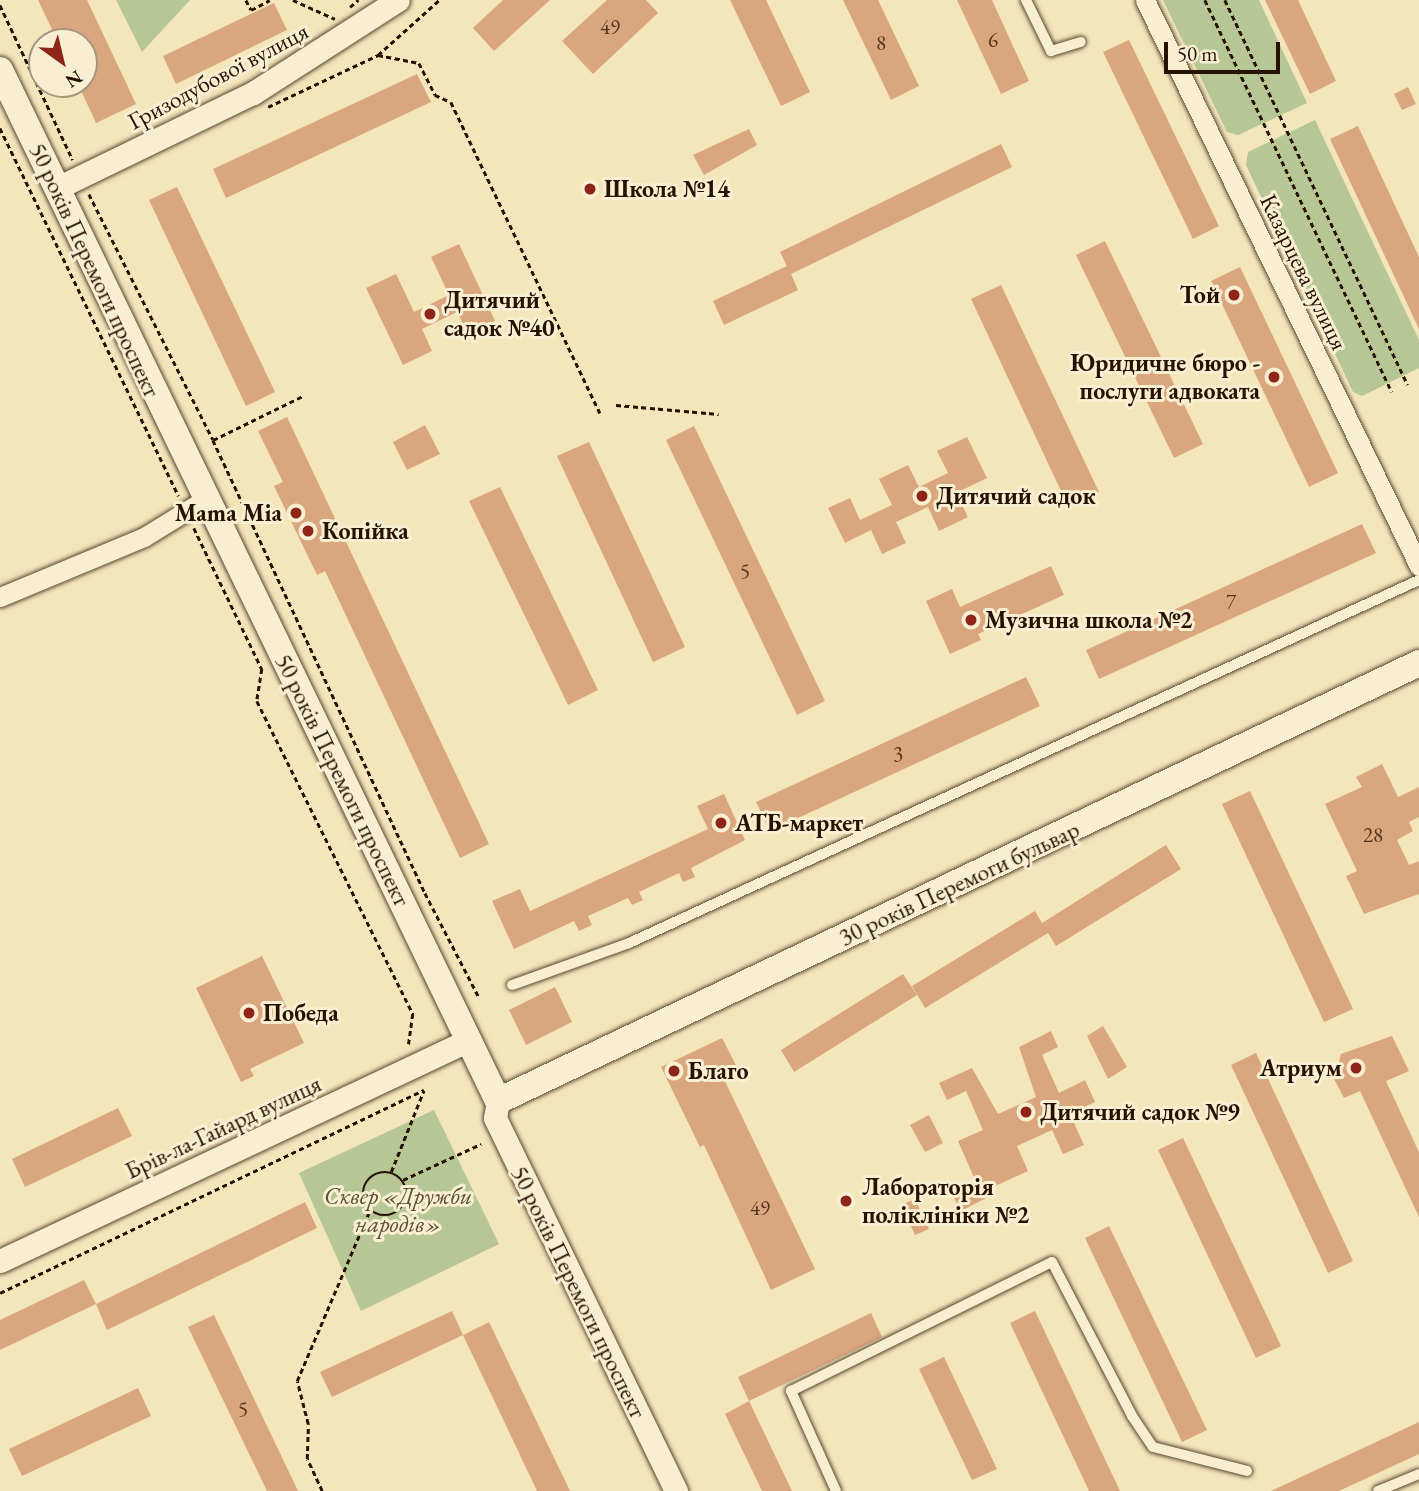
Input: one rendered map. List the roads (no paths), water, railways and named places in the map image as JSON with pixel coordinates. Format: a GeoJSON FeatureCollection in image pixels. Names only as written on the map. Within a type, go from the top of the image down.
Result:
{"type":"FeatureCollection","features":[{"type":"Feature","properties":{"kind":"main road","name":"50 років Перемоги проспект"},"geometry":{"type":"LineString","coordinates":[[0,71],[57,188],[195,505],[498,1101]]}},
{"type":"Feature","properties":{"kind":"main road","name":"30 років Перемоги бульвар"},"geometry":{"type":"LineString","coordinates":[[498,1101],[1419,663]]}},
{"type":"Feature","properties":{"kind":"street","name":"Гризодубової вулиця"},"geometry":{"type":"LineString","coordinates":[[57,188],[253,93],[398,0]]}},
{"type":"Feature","properties":{"kind":"street","name":"Казарцева вулиця"},"geometry":{"type":"LineString","coordinates":[[1145,0],[1419,566]]}},
{"type":"Feature","properties":{"kind":"street"},"geometry":{"type":"LineString","coordinates":[[0,597],[144,537],[195,505]]}},
{"type":"Feature","properties":{"kind":"street","name":"Брів-ла-Гайард вулиця"},"geometry":{"type":"LineString","coordinates":[[0,1261],[468,1040]]}},
{"type":"Feature","properties":{"kind":"street","name":"50 років Перемоги проспект"},"geometry":{"type":"LineString","coordinates":[[498,1101],[495,1118],[676,1491]]}},
{"type":"Feature","properties":{"kind":"lane"},"geometry":{"type":"LineString","coordinates":[[1026,0],[1051,51],[1081,41]]}},
{"type":"Feature","properties":{"kind":"lane"},"geometry":{"type":"LineString","coordinates":[[512,985],[629,943],[1419,580]]}},
{"type":"Feature","properties":{"kind":"lane"},"geometry":{"type":"LineString","coordinates":[[836,1491],[791,1391],[1052,1262],[1126,1406],[1153,1447],[1247,1471]]}},
{"type":"Feature","properties":{"kind":"lane"},"geometry":{"type":"LineString","coordinates":[[1378,1491],[1419,1474]]}},
{"type":"Feature","properties":{"kind":"place","name":"Школа №14"},"geometry":{"type":"Point","coordinates":[590,189]}},
{"type":"Feature","properties":{"kind":"place","name":"Той"},"geometry":{"type":"Point","coordinates":[1234,295]}},
{"type":"Feature","properties":{"kind":"place","name":"Дитячий садок №40"},"geometry":{"type":"Point","coordinates":[430,314]}},
{"type":"Feature","properties":{"kind":"place","name":"Юридичне бюро - послуги адвоката"},"geometry":{"type":"Point","coordinates":[1274,377]}},
{"type":"Feature","properties":{"kind":"place","name":"Дитячий садок"},"geometry":{"type":"Point","coordinates":[922,496]}},
{"type":"Feature","properties":{"kind":"place","name":"Mama Mia"},"geometry":{"type":"Point","coordinates":[296,513]}},
{"type":"Feature","properties":{"kind":"place","name":"Копійка"},"geometry":{"type":"Point","coordinates":[308,531]}},
{"type":"Feature","properties":{"kind":"place","name":"Музична школа №2"},"geometry":{"type":"Point","coordinates":[971,620]}},
{"type":"Feature","properties":{"kind":"place","name":"АТБ-маркет"},"geometry":{"type":"Point","coordinates":[721,823]}},
{"type":"Feature","properties":{"kind":"place","name":"Победа"},"geometry":{"type":"Point","coordinates":[249,1013]}},
{"type":"Feature","properties":{"kind":"place","name":"Атриум"},"geometry":{"type":"Point","coordinates":[1356,1068]}},
{"type":"Feature","properties":{"kind":"place","name":"Благо"},"geometry":{"type":"Point","coordinates":[674,1071]}},
{"type":"Feature","properties":{"kind":"place","name":"Дитячий садок №9"},"geometry":{"type":"Point","coordinates":[1026,1112]}},
{"type":"Feature","properties":{"kind":"place","name":"Лабораторія поліклініки №2"},"geometry":{"type":"Point","coordinates":[846,1201]}},
{"type":"Feature","properties":{"kind":"park label","name":"Сквер «Дружби народів»"},"geometry":{"type":"Point","coordinates":[398,1210]}}]}
